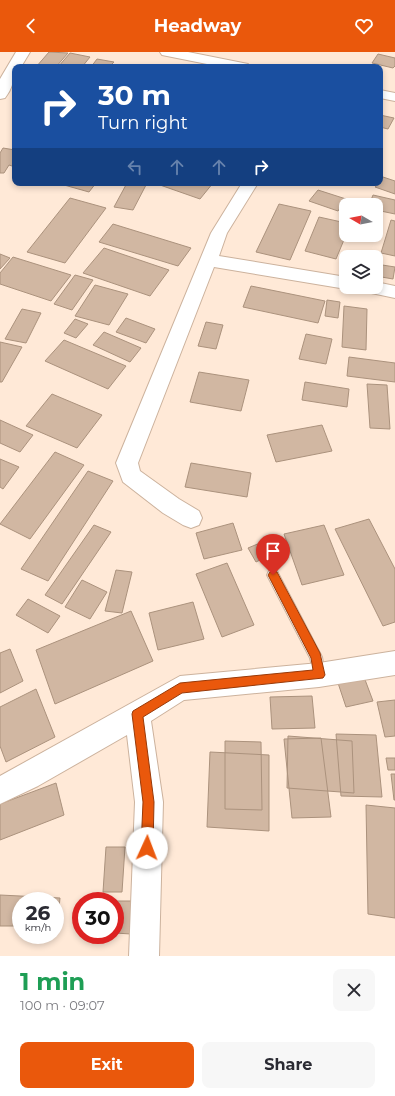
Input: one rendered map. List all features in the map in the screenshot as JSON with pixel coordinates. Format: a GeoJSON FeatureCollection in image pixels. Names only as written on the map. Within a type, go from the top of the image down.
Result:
{"type":"FeatureCollection","features":[{"type":"Feature","properties":{"kind":"street"},"geometry":{"type":"LineString","coordinates":[[16,64],[23,52]]}},
{"type":"Feature","properties":{"kind":"street"},"geometry":{"type":"LineString","coordinates":[[167,52],[228,64]]}},
{"type":"Feature","properties":{"kind":"street"},"geometry":{"type":"LineString","coordinates":[[0,95],[12,71]]}},
{"type":"Feature","properties":{"kind":"street"},"geometry":{"type":"LineString","coordinates":[[383,95],[395,97]]}},
{"type":"Feature","properties":{"kind":"street"},"geometry":{"type":"LineString","coordinates":[[191,518],[171,506],[131,476],[127,463],[219,233],[248,186]]}},
{"type":"Feature","properties":{"kind":"street"},"geometry":{"type":"LineString","coordinates":[[208,260],[339,282]]}},
{"type":"Feature","properties":{"kind":"street"},"geometry":{"type":"LineString","coordinates":[[383,290],[395,292]]}},
{"type":"Feature","properties":{"kind":"street"},"geometry":{"type":"LineString","coordinates":[[0,790],[137,714],[180,688],[319,675],[395,663]]}},
{"type":"Feature","properties":{"kind":"street"},"geometry":{"type":"LineString","coordinates":[[137,714],[149,802],[144,956]]}},
{"type":"Feature","properties":{"kind":"lane"},"geometry":{"type":"LineString","coordinates":[[273,575],[316,657],[319,675]]}},
{"type":"Feature","properties":{"kind":"building"},"geometry":{"type":"Polygon","coordinates":[[[49,52],[68,53],[59,64],[39,64],[49,52]]]}},
{"type":"Feature","properties":{"kind":"building"},"geometry":{"type":"Polygon","coordinates":[[[70,53],[90,57],[84,64],[61,64],[70,53]]]}},
{"type":"Feature","properties":{"kind":"building"},"geometry":{"type":"Polygon","coordinates":[[[378,54],[395,58],[395,66],[393,68],[383,66],[383,64],[372,63],[378,54]]]}},
{"type":"Feature","properties":{"kind":"building"},"geometry":{"type":"Polygon","coordinates":[[[97,59],[114,62],[112,64],[93,64],[97,59]]]}},
{"type":"Feature","properties":{"kind":"building"},"geometry":{"type":"Polygon","coordinates":[[[383,116],[394,118],[388,129],[383,128],[383,116]]]}},
{"type":"Feature","properties":{"kind":"building"},"geometry":{"type":"Polygon","coordinates":[[[3,148],[12,150],[12,166],[9,165],[4,173],[0,173],[0,153],[3,148]]]}},
{"type":"Feature","properties":{"kind":"building"},"geometry":{"type":"Polygon","coordinates":[[[383,177],[395,181],[395,194],[375,187],[383,186],[383,177]]]}},
{"type":"Feature","properties":{"kind":"building"},"geometry":{"type":"Polygon","coordinates":[[[68,186],[94,186],[89,192],[68,186]]]}},
{"type":"Feature","properties":{"kind":"building"},"geometry":{"type":"Polygon","coordinates":[[[125,186],[145,186],[133,210],[114,207],[125,186]]]}},
{"type":"Feature","properties":{"kind":"building"},"geometry":{"type":"Polygon","coordinates":[[[163,186],[211,186],[200,199],[163,186]]]}},
{"type":"Feature","properties":{"kind":"building"},"geometry":{"type":"Polygon","coordinates":[[[318,190],[343,198],[339,198],[338,211],[309,201],[318,190]]]}},
{"type":"Feature","properties":{"kind":"building"},"geometry":{"type":"Polygon","coordinates":[[[373,195],[395,200],[395,214],[383,211],[383,198],[372,198],[373,195]]]}},
{"type":"Feature","properties":{"kind":"building"},"geometry":{"type":"Polygon","coordinates":[[[70,198],[106,208],[65,263],[27,252],[70,198]]]}},
{"type":"Feature","properties":{"kind":"building"},"geometry":{"type":"Polygon","coordinates":[[[279,204],[311,211],[290,260],[256,252],[279,204]]]}},
{"type":"Feature","properties":{"kind":"building"},"geometry":{"type":"Polygon","coordinates":[[[319,217],[339,221],[339,242],[343,242],[336,259],[305,251],[319,217]]]}},
{"type":"Feature","properties":{"kind":"building"},"geometry":{"type":"Polygon","coordinates":[[[391,220],[395,221],[395,256],[383,253],[382,250],[391,220]]]}},
{"type":"Feature","properties":{"kind":"building"},"geometry":{"type":"Polygon","coordinates":[[[113,224],[191,248],[178,266],[99,242],[113,224]]]}},
{"type":"Feature","properties":{"kind":"building"},"geometry":{"type":"Polygon","coordinates":[[[104,248],[169,270],[150,296],[83,273],[104,248]]]}},
{"type":"Feature","properties":{"kind":"building"},"geometry":{"type":"Polygon","coordinates":[[[0,254],[10,258],[0,269],[0,254]]]}},
{"type":"Feature","properties":{"kind":"building"},"geometry":{"type":"Polygon","coordinates":[[[13,257],[71,275],[51,301],[0,284],[0,273],[13,257]]]}},
{"type":"Feature","properties":{"kind":"building"},"geometry":{"type":"Polygon","coordinates":[[[383,265],[395,267],[393,279],[383,277],[383,265]]]}},
{"type":"Feature","properties":{"kind":"building"},"geometry":{"type":"Polygon","coordinates":[[[75,275],[93,280],[72,310],[54,304],[75,275]]]}},
{"type":"Feature","properties":{"kind":"building"},"geometry":{"type":"Polygon","coordinates":[[[95,285],[128,294],[109,325],[75,316],[95,285]]]}},
{"type":"Feature","properties":{"kind":"building"},"geometry":{"type":"Polygon","coordinates":[[[251,286],[325,301],[318,323],[243,307],[251,286]]]}},
{"type":"Feature","properties":{"kind":"building"},"geometry":{"type":"Polygon","coordinates":[[[327,300],[340,302],[338,318],[325,316],[327,300]]]}},
{"type":"Feature","properties":{"kind":"building"},"geometry":{"type":"Polygon","coordinates":[[[344,306],[367,309],[366,350],[342,347],[344,306]]]}},
{"type":"Feature","properties":{"kind":"building"},"geometry":{"type":"Polygon","coordinates":[[[22,309],[41,313],[26,343],[5,339],[22,309]]]}},
{"type":"Feature","properties":{"kind":"building"},"geometry":{"type":"Polygon","coordinates":[[[126,318],[155,329],[146,343],[116,332],[126,318]]]}},
{"type":"Feature","properties":{"kind":"building"},"geometry":{"type":"Polygon","coordinates":[[[75,319],[88,324],[76,338],[64,333],[75,319]]]}},
{"type":"Feature","properties":{"kind":"building"},"geometry":{"type":"Polygon","coordinates":[[[206,322],[223,325],[216,349],[198,346],[206,322]]]}},
{"type":"Feature","properties":{"kind":"building"},"geometry":{"type":"Polygon","coordinates":[[[104,332],[141,348],[130,362],[93,345],[104,332]]]}},
{"type":"Feature","properties":{"kind":"building"},"geometry":{"type":"Polygon","coordinates":[[[306,334],[332,339],[326,364],[299,359],[306,334]]]}},
{"type":"Feature","properties":{"kind":"building"},"geometry":{"type":"Polygon","coordinates":[[[64,340],[126,366],[108,389],[45,361],[64,340]]]}},
{"type":"Feature","properties":{"kind":"building"},"geometry":{"type":"Polygon","coordinates":[[[0,342],[22,347],[2,382],[0,382],[0,342]]]}},
{"type":"Feature","properties":{"kind":"building"},"geometry":{"type":"Polygon","coordinates":[[[349,357],[395,363],[395,382],[347,376],[349,357]]]}},
{"type":"Feature","properties":{"kind":"building"},"geometry":{"type":"Polygon","coordinates":[[[199,372],[249,380],[241,411],[190,402],[199,372]]]}},
{"type":"Feature","properties":{"kind":"building"},"geometry":{"type":"Polygon","coordinates":[[[305,382],[349,389],[347,407],[302,400],[305,382]]]}},
{"type":"Feature","properties":{"kind":"building"},"geometry":{"type":"Polygon","coordinates":[[[367,384],[387,385],[390,429],[370,428],[367,384]]]}},
{"type":"Feature","properties":{"kind":"building"},"geometry":{"type":"Polygon","coordinates":[[[52,394],[102,415],[77,448],[26,426],[52,394]]]}},
{"type":"Feature","properties":{"kind":"building"},"geometry":{"type":"Polygon","coordinates":[[[0,420],[33,435],[20,452],[0,443],[0,420]]]}},
{"type":"Feature","properties":{"kind":"building"},"geometry":{"type":"Polygon","coordinates":[[[322,425],[332,451],[276,462],[267,435],[322,425]]]}},
{"type":"Feature","properties":{"kind":"building"},"geometry":{"type":"Polygon","coordinates":[[[55,452],[84,465],[30,539],[0,524],[55,452]]]}},
{"type":"Feature","properties":{"kind":"building"},"geometry":{"type":"Polygon","coordinates":[[[0,459],[19,467],[3,489],[0,487],[0,459]]]}},
{"type":"Feature","properties":{"kind":"building"},"geometry":{"type":"Polygon","coordinates":[[[191,463],[251,473],[247,497],[185,487],[191,463]]]}},
{"type":"Feature","properties":{"kind":"building"},"geometry":{"type":"Polygon","coordinates":[[[88,471],[113,481],[48,581],[21,569],[88,471]]]}},
{"type":"Feature","properties":{"kind":"building"},"geometry":{"type":"Polygon","coordinates":[[[369,519],[395,569],[395,622],[383,626],[335,529],[369,519]]]}},
{"type":"Feature","properties":{"kind":"building"},"geometry":{"type":"Polygon","coordinates":[[[233,523],[242,550],[204,559],[196,533],[233,523]]]}},
{"type":"Feature","properties":{"kind":"building"},"geometry":{"type":"Polygon","coordinates":[[[94,525],[111,532],[62,604],[45,595],[94,525]]]}},
{"type":"Feature","properties":{"kind":"building"},"geometry":{"type":"Polygon","coordinates":[[[324,525],[344,575],[302,585],[284,534],[324,525]]]}},
{"type":"Feature","properties":{"kind":"building"},"geometry":{"type":"Polygon","coordinates":[[[260,543],[268,556],[256,562],[248,548],[260,543]]]}},
{"type":"Feature","properties":{"kind":"building"},"geometry":{"type":"Polygon","coordinates":[[[227,563],[254,625],[222,637],[196,574],[227,563]]]}},
{"type":"Feature","properties":{"kind":"building"},"geometry":{"type":"Polygon","coordinates":[[[116,570],[132,572],[122,613],[105,611],[116,570]]]}},
{"type":"Feature","properties":{"kind":"building"},"geometry":{"type":"Polygon","coordinates":[[[82,580],[107,592],[90,619],[65,607],[82,580]]]}},
{"type":"Feature","properties":{"kind":"building"},"geometry":{"type":"Polygon","coordinates":[[[28,599],[60,616],[48,633],[16,615],[28,599]]]}},
{"type":"Feature","properties":{"kind":"building"},"geometry":{"type":"Polygon","coordinates":[[[193,602],[204,639],[158,650],[149,613],[193,602]]]}},
{"type":"Feature","properties":{"kind":"building"},"geometry":{"type":"Polygon","coordinates":[[[131,611],[153,661],[55,704],[36,650],[131,611]]]}},
{"type":"Feature","properties":{"kind":"building"},"geometry":{"type":"Polygon","coordinates":[[[10,649],[23,681],[0,693],[0,653],[10,649]]]}},
{"type":"Feature","properties":{"kind":"building"},"geometry":{"type":"Polygon","coordinates":[[[364,677],[373,701],[346,707],[338,683],[364,677]]]}},
{"type":"Feature","properties":{"kind":"building"},"geometry":{"type":"Polygon","coordinates":[[[36,689],[55,737],[6,762],[0,746],[0,707],[36,689]]]}},
{"type":"Feature","properties":{"kind":"building"},"geometry":{"type":"Polygon","coordinates":[[[312,696],[315,728],[272,729],[270,697],[312,696]]]}},
{"type":"Feature","properties":{"kind":"building"},"geometry":{"type":"Polygon","coordinates":[[[395,700],[395,736],[385,737],[377,702],[395,700]]]}},
{"type":"Feature","properties":{"kind":"building"},"geometry":{"type":"Polygon","coordinates":[[[336,734],[376,735],[382,797],[341,796],[336,734]]]}},
{"type":"Feature","properties":{"kind":"building"},"geometry":{"type":"Polygon","coordinates":[[[288,736],[352,741],[354,793],[287,788],[288,736]]]}},
{"type":"Feature","properties":{"kind":"building"},"geometry":{"type":"Polygon","coordinates":[[[321,738],[331,817],[292,818],[284,739],[321,738]]]}},
{"type":"Feature","properties":{"kind":"building"},"geometry":{"type":"Polygon","coordinates":[[[225,741],[261,742],[262,810],[225,809],[225,741]]]}},
{"type":"Feature","properties":{"kind":"building"},"geometry":{"type":"Polygon","coordinates":[[[210,752],[269,755],[269,831],[207,827],[210,752]]]}},
{"type":"Feature","properties":{"kind":"building"},"geometry":{"type":"Polygon","coordinates":[[[386,758],[395,758],[395,770],[388,770],[386,758]]]}},
{"type":"Feature","properties":{"kind":"building"},"geometry":{"type":"Polygon","coordinates":[[[391,774],[395,774],[395,800],[394,800],[391,774]]]}},
{"type":"Feature","properties":{"kind":"building"},"geometry":{"type":"Polygon","coordinates":[[[56,783],[64,815],[0,840],[0,804],[56,783]]]}},
{"type":"Feature","properties":{"kind":"building"},"geometry":{"type":"Polygon","coordinates":[[[366,805],[395,808],[395,918],[368,914],[366,805]]]}},
{"type":"Feature","properties":{"kind":"building"},"geometry":{"type":"Polygon","coordinates":[[[106,847],[125,847],[122,892],[103,892],[106,847]]]}},
{"type":"Feature","properties":{"kind":"building"},"geometry":{"type":"Polygon","coordinates":[[[0,895],[12,896],[12,926],[0,926],[0,895]]]}},
{"type":"Feature","properties":{"kind":"building"},"geometry":{"type":"Polygon","coordinates":[[[124,901],[133,901],[131,934],[124,934],[124,901]]]}},
{"type":"Feature","properties":{"kind":"route"},"geometry":{"type":"LineString","coordinates":[[147,848],[149,802],[137,714],[180,688],[319,675],[316,657],[273,575]]}}]}
